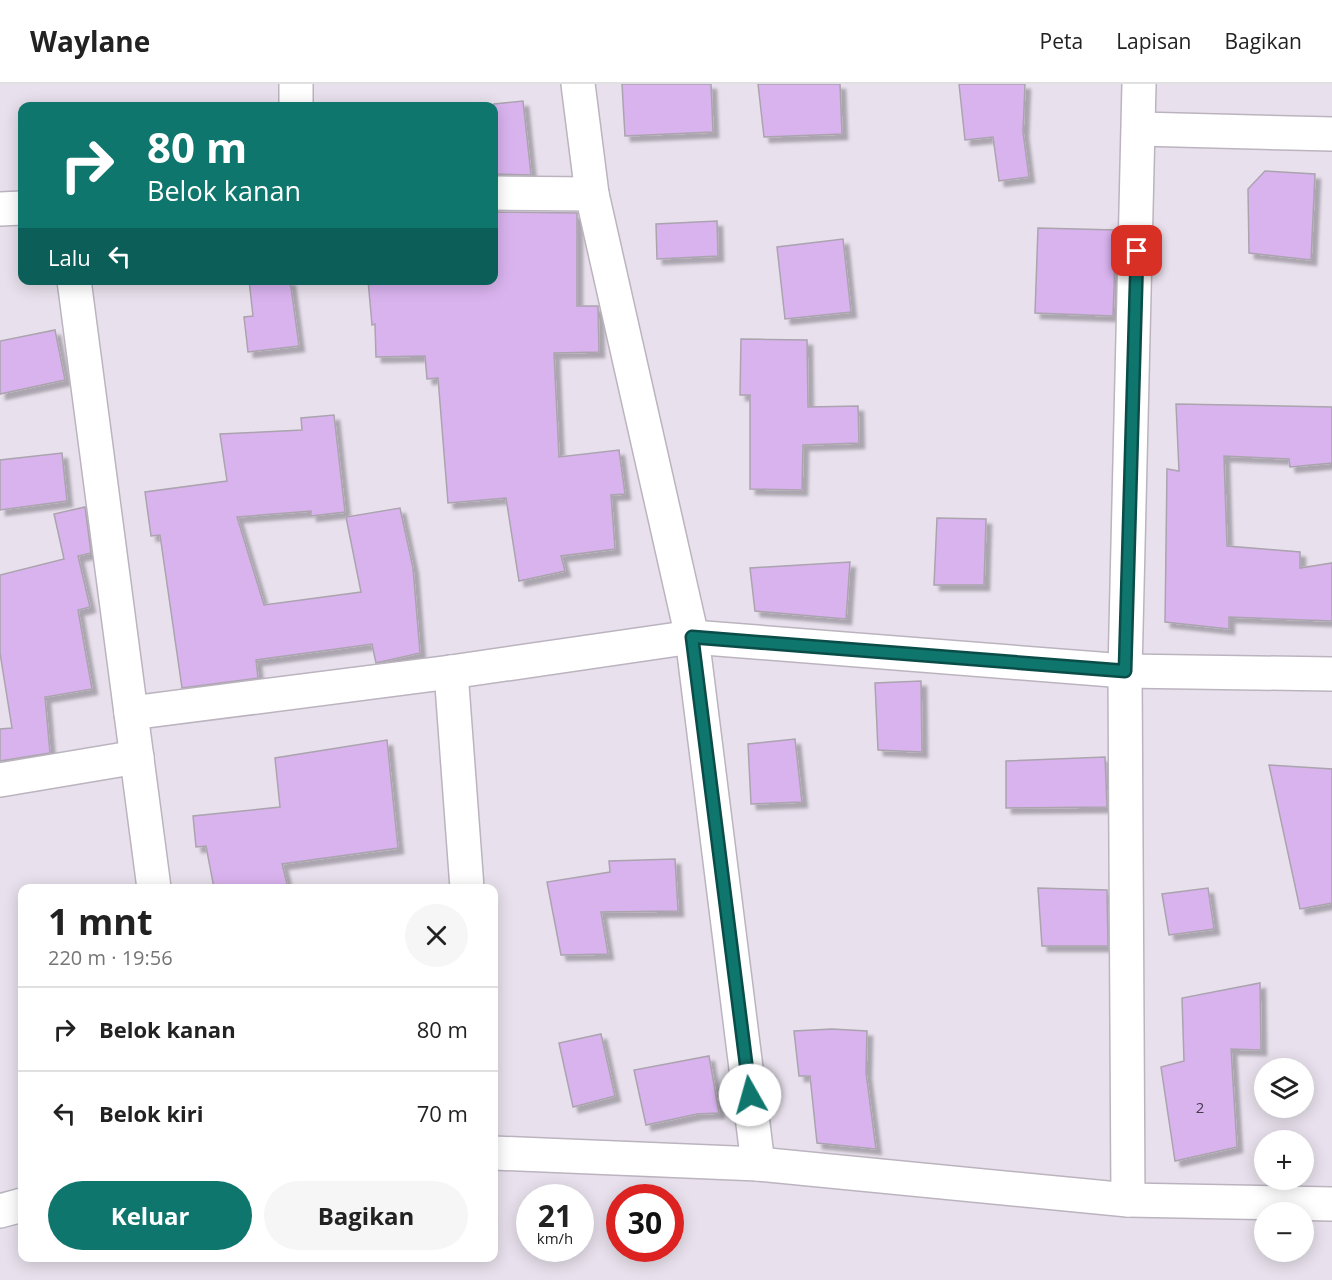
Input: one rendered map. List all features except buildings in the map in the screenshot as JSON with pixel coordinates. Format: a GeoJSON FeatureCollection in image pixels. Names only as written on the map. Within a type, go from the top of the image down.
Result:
{"type":"FeatureCollection","features":[{"type":"Feature","properties":{"kind":"street"},"geometry":{"type":"LineString","coordinates":[[296,84],[296,102]]}},
{"type":"Feature","properties":{"kind":"street"},"geometry":{"type":"LineString","coordinates":[[578,84],[592,194],[692,637],[759,1164]]}},
{"type":"Feature","properties":{"kind":"street"},"geometry":{"type":"LineString","coordinates":[[1128,1200],[1125,671],[1140,84]]}},
{"type":"Feature","properties":{"kind":"street"},"geometry":{"type":"LineString","coordinates":[[1140,129],[1332,134]]}},
{"type":"Feature","properties":{"kind":"street"},"geometry":{"type":"LineString","coordinates":[[498,193],[592,194]]}},
{"type":"Feature","properties":{"kind":"street"},"geometry":{"type":"LineString","coordinates":[[0,209],[18,208]]}},
{"type":"Feature","properties":{"kind":"street"},"geometry":{"type":"LineString","coordinates":[[75,285],[153,884]]}},
{"type":"Feature","properties":{"kind":"street"},"geometry":{"type":"LineString","coordinates":[[131,713],[451,672],[692,637],[1125,671],[1332,674]]}},
{"type":"Feature","properties":{"kind":"street"},"geometry":{"type":"LineString","coordinates":[[451,672],[467,884]]}},
{"type":"Feature","properties":{"kind":"street"},"geometry":{"type":"LineString","coordinates":[[0,780],[137,758]]}},
{"type":"Feature","properties":{"kind":"street"},"geometry":{"type":"LineString","coordinates":[[498,1153],[759,1164],[1128,1200],[1332,1204]]}},
{"type":"Feature","properties":{"kind":"street"},"geometry":{"type":"LineString","coordinates":[[0,1211],[18,1206]]}},
{"type":"Feature","properties":{"kind":"route"},"geometry":{"type":"LineString","coordinates":[[750,1095],[692,637],[1125,671],[1137,251]]}}]}
